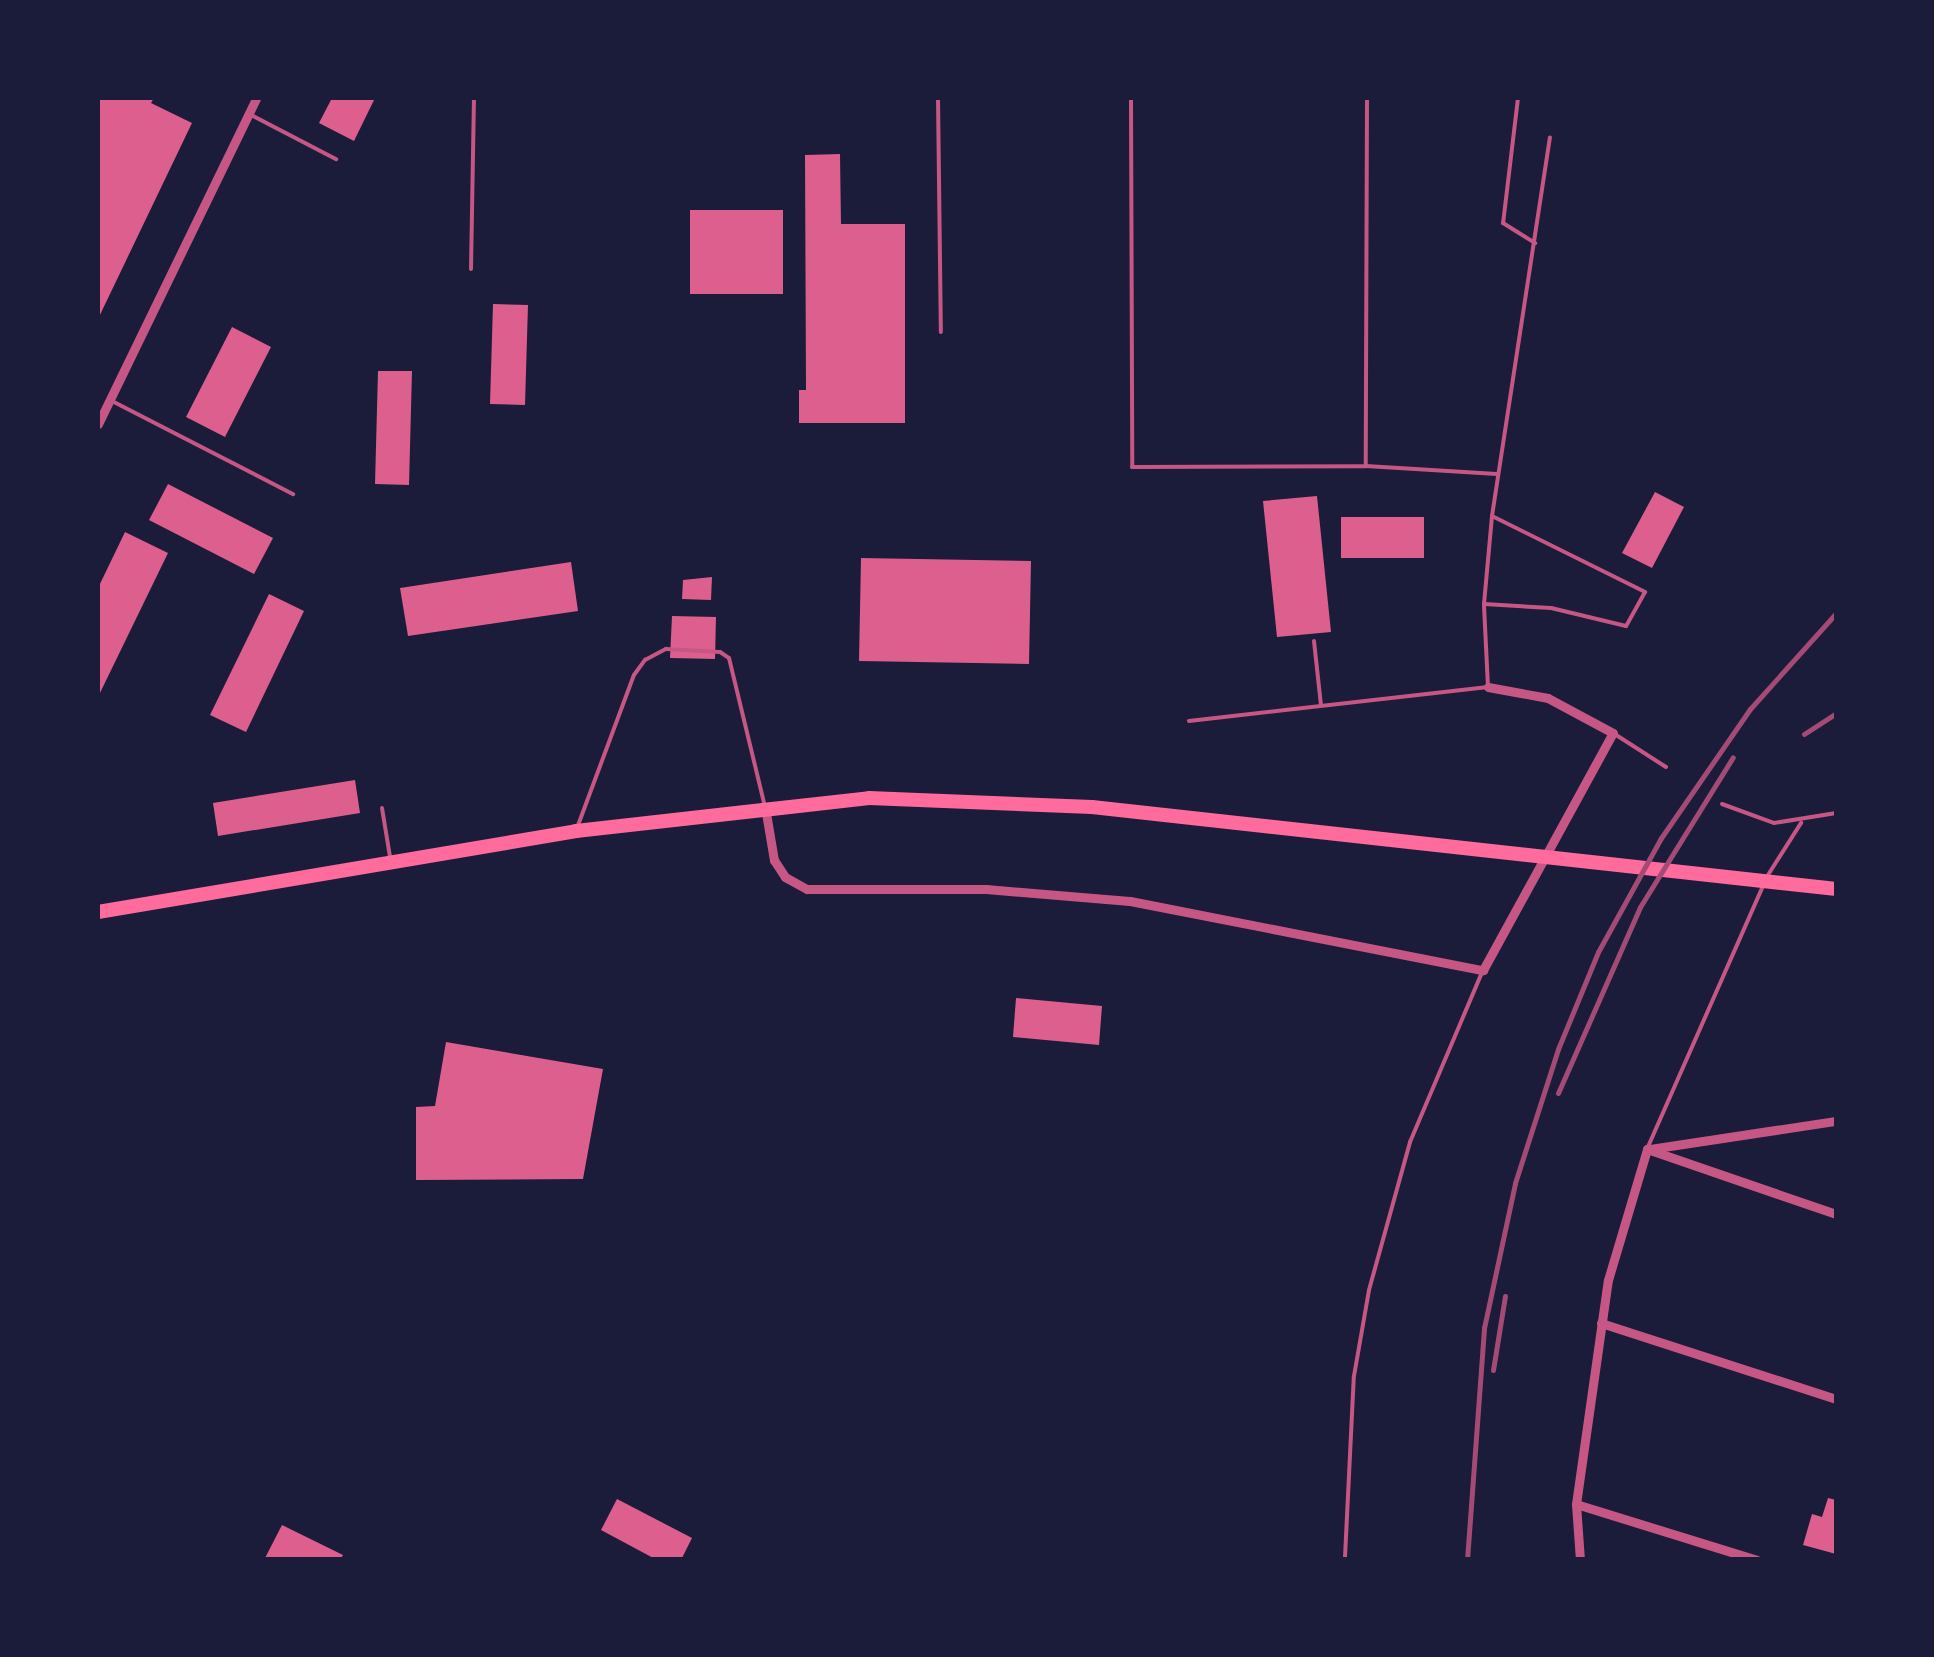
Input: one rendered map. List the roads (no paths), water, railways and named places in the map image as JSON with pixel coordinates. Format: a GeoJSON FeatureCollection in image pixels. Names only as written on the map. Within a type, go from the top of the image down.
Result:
{"type":"FeatureCollection","features":[{"type":"Feature","properties":{"kind":"main road"},"geometry":{"type":"LineString","coordinates":[[98,912],[576,831],[869,798],[1012,800],[1409,838],[1836,889]]}},
{"type":"Feature","properties":{"kind":"street"},"geometry":{"type":"LineString","coordinates":[[98,424],[256,98]]}},
{"type":"Feature","properties":{"kind":"street"},"geometry":{"type":"LineString","coordinates":[[765,807],[774,860],[785,877],[807,889],[1063,894],[1483,970],[1613,733],[1548,698],[1488,687]]}},
{"type":"Feature","properties":{"kind":"street"},"geometry":{"type":"LineString","coordinates":[[1647,1149],[1836,1121]]}},
{"type":"Feature","properties":{"kind":"street"},"geometry":{"type":"LineString","coordinates":[[1647,1149],[1836,1214]]}},
{"type":"Feature","properties":{"kind":"street"},"geometry":{"type":"LineString","coordinates":[[1580,1560],[1576,1504],[1600,1323],[1647,1149]]}},
{"type":"Feature","properties":{"kind":"street"},"geometry":{"type":"LineString","coordinates":[[1600,1323],[1836,1399]]}},
{"type":"Feature","properties":{"kind":"street"},"geometry":{"type":"LineString","coordinates":[[1576,1504],[1757,1560]]}},
{"type":"Feature","properties":{"kind":"lane"},"geometry":{"type":"LineString","coordinates":[[471,270],[474,98]]}},
{"type":"Feature","properties":{"kind":"lane"},"geometry":{"type":"LineString","coordinates":[[938,98],[941,332]]}},
{"type":"Feature","properties":{"kind":"lane"},"geometry":{"type":"LineString","coordinates":[[1131,98],[1132,467],[1366,466],[1497,474]]}},
{"type":"Feature","properties":{"kind":"lane"},"geometry":{"type":"LineString","coordinates":[[1366,466],[1368,98]]}},
{"type":"Feature","properties":{"kind":"lane"},"geometry":{"type":"LineString","coordinates":[[1518,98],[1502,223],[1536,243]]}},
{"type":"Feature","properties":{"kind":"lane"},"geometry":{"type":"LineString","coordinates":[[248,114],[336,159]]}},
{"type":"Feature","properties":{"kind":"lane"},"geometry":{"type":"LineString","coordinates":[[1188,721],[1488,687],[1484,604],[1492,516],[1550,137]]}},
{"type":"Feature","properties":{"kind":"lane"},"geometry":{"type":"LineString","coordinates":[[109,400],[293,494]]}},
{"type":"Feature","properties":{"kind":"lane"},"geometry":{"type":"LineString","coordinates":[[1484,604],[1551,608],[1626,626],[1646,592],[1492,516]]}},
{"type":"Feature","properties":{"kind":"lane"},"geometry":{"type":"LineString","coordinates":[[1314,641],[1321,705]]}},
{"type":"Feature","properties":{"kind":"lane"},"geometry":{"type":"LineString","coordinates":[[576,831],[634,675],[645,660],[666,649],[729,658],[765,807]]}},
{"type":"Feature","properties":{"kind":"lane"},"geometry":{"type":"LineString","coordinates":[[1613,733],[1666,767]]}},
{"type":"Feature","properties":{"kind":"lane"},"geometry":{"type":"LineString","coordinates":[[1722,804],[1749,817],[1801,823],[1836,813]]}},
{"type":"Feature","properties":{"kind":"lane"},"geometry":{"type":"LineString","coordinates":[[382,808],[391,862]]}},
{"type":"Feature","properties":{"kind":"lane"},"geometry":{"type":"LineString","coordinates":[[1647,1149],[1724,964],[1801,823]]}},
{"type":"Feature","properties":{"kind":"lane"},"geometry":{"type":"LineString","coordinates":[[1344,1558],[1354,1376],[1368,1290],[1410,1142],[1483,970]]}},
{"type":"Feature","properties":{"kind":"railway"},"geometry":{"type":"LineString","coordinates":[[1467,1560],[1484,1328],[1515,1183],[1558,1049],[1598,952],[1661,838],[1750,709],[1836,613]]}},
{"type":"Feature","properties":{"kind":"railway"},"geometry":{"type":"LineString","coordinates":[[1804,734],[1836,713]]}},
{"type":"Feature","properties":{"kind":"railway"},"geometry":{"type":"LineString","coordinates":[[1558,1093],[1640,907],[1733,757]]}},
{"type":"Feature","properties":{"kind":"railway"},"geometry":{"type":"LineString","coordinates":[[1493,1370],[1505,1296]]}}]}
